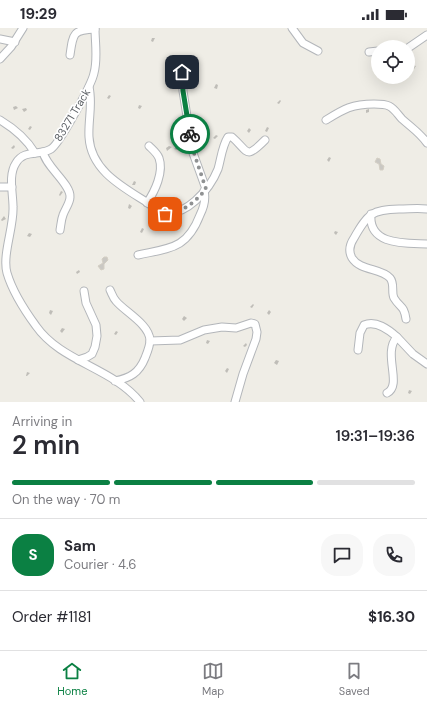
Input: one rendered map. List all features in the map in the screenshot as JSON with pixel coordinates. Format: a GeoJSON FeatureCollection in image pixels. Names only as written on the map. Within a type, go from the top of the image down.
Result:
{"type":"FeatureCollection","features":[{"type":"Feature","properties":{"kind":"street"},"geometry":{"type":"LineString","coordinates":[[0,59],[15,42],[23,28]]}},
{"type":"Feature","properties":{"kind":"street"},"geometry":{"type":"LineString","coordinates":[[70,55],[71,46],[76,33],[82,30],[95,28]]}},
{"type":"Feature","properties":{"kind":"street","name":"83271 Track"},"geometry":{"type":"LineString","coordinates":[[43,152],[50,149],[58,141],[93,78],[96,66],[95,28]]}},
{"type":"Feature","properties":{"kind":"street"},"geometry":{"type":"LineString","coordinates":[[292,28],[303,43],[318,51]]}},
{"type":"Feature","properties":{"kind":"street"},"geometry":{"type":"LineString","coordinates":[[415,43],[427,35]]}},
{"type":"Feature","properties":{"kind":"street"},"geometry":{"type":"LineString","coordinates":[[0,39],[15,42]]}},
{"type":"Feature","properties":{"kind":"street"},"geometry":{"type":"LineString","coordinates":[[138,254],[171,248],[184,242],[192,233],[205,200],[205,190],[191,142],[183,91],[182,60]]}},
{"type":"Feature","properties":{"kind":"street"},"geometry":{"type":"LineString","coordinates":[[89,87],[91,107],[89,137],[94,158],[111,178],[130,193],[161,212],[170,213],[189,206],[205,190],[217,170],[228,137],[232,137],[245,151],[249,153],[264,140]]}},
{"type":"Feature","properties":{"kind":"street"},"geometry":{"type":"LineString","coordinates":[[326,120],[354,105],[386,105],[415,128],[427,142]]}},
{"type":"Feature","properties":{"kind":"street"},"geometry":{"type":"LineString","coordinates":[[0,120],[17,130],[28,142],[35,153]]}},
{"type":"Feature","properties":{"kind":"street"},"geometry":{"type":"LineString","coordinates":[[147,203],[153,192],[160,169],[158,157],[149,146]]}},
{"type":"Feature","properties":{"kind":"street"},"geometry":{"type":"LineString","coordinates":[[60,230],[62,215],[70,201],[67,187],[46,160],[43,152],[25,155],[15,164],[12,174],[13,215],[6,263],[9,278],[26,311],[41,334],[53,345],[127,390],[140,402]]}},
{"type":"Feature","properties":{"kind":"street"},"geometry":{"type":"LineString","coordinates":[[0,187],[12,187]]}},
{"type":"Feature","properties":{"kind":"street"},"geometry":{"type":"LineString","coordinates":[[406,319],[404,308],[393,296],[390,278],[356,262],[351,254],[352,242],[362,225],[371,214],[383,209],[427,209]]}},
{"type":"Feature","properties":{"kind":"street"},"geometry":{"type":"LineString","coordinates":[[371,214],[371,223],[374,229],[386,240],[427,244]]}},
{"type":"Feature","properties":{"kind":"street"},"geometry":{"type":"LineString","coordinates":[[110,290],[115,301],[146,330],[150,341],[142,364],[137,372],[131,377],[115,382]]}},
{"type":"Feature","properties":{"kind":"street"},"geometry":{"type":"LineString","coordinates":[[78,360],[87,357],[94,350],[97,336],[96,325],[86,303],[84,291]]}},
{"type":"Feature","properties":{"kind":"street"},"geometry":{"type":"LineString","coordinates":[[150,341],[180,340],[204,330],[222,327],[236,328],[251,323],[255,324],[257,332],[256,339],[243,374],[235,402]]}},
{"type":"Feature","properties":{"kind":"street"},"geometry":{"type":"LineString","coordinates":[[358,350],[360,333],[364,325],[372,323],[386,328],[413,354],[427,364]]}},
{"type":"Feature","properties":{"kind":"street"},"geometry":{"type":"LineString","coordinates":[[386,393],[390,392],[392,386],[394,375],[390,351],[393,341],[397,337]]}},
{"type":"Feature","properties":{"kind":"building"},"geometry":{"type":"Polygon","coordinates":[[[377,158],[380,159],[381,164],[384,166],[383,170],[380,170],[379,164],[375,162],[377,158]]]}},
{"type":"Feature","properties":{"kind":"building"},"geometry":{"type":"Polygon","coordinates":[[[107,257],[108,260],[104,264],[104,269],[101,270],[98,266],[103,263],[102,259],[107,257]]]}},
{"type":"Feature","properties":{"kind":"way so far"},"geometry":{"type":"LineString","coordinates":[[165,214],[175,212],[189,206],[199,198],[206,189],[194,153],[190,134]]}},
{"type":"Feature","properties":{"kind":"route"},"geometry":{"type":"LineString","coordinates":[[182,72],[183,91],[190,134]]}}]}
